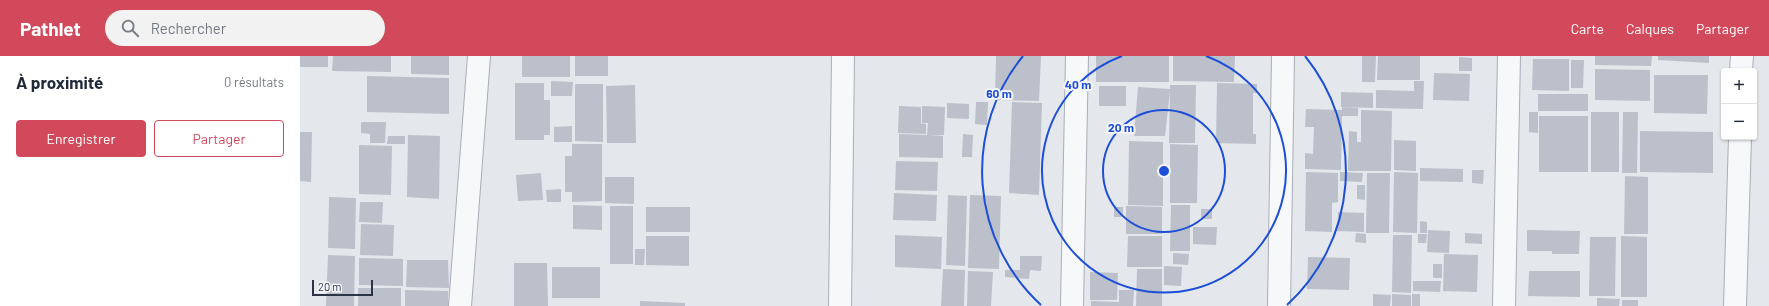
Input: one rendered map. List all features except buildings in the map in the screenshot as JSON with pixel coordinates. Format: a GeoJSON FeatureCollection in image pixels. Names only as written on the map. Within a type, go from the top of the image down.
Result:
{"type":"FeatureCollection","features":[{"type":"Feature","properties":{"kind":"street"},"geometry":{"type":"LineString","coordinates":[[460,306],[479,56]]}},
{"type":"Feature","properties":{"kind":"street"},"geometry":{"type":"LineString","coordinates":[[840,306],[843,56]]}},
{"type":"Feature","properties":{"kind":"street"},"geometry":{"type":"LineString","coordinates":[[1072,306],[1076,56]]}},
{"type":"Feature","properties":{"kind":"street"},"geometry":{"type":"LineString","coordinates":[[1279,306],[1283,56]]}},
{"type":"Feature","properties":{"kind":"street"},"geometry":{"type":"LineString","coordinates":[[1504,306],[1509,56]]}},
{"type":"Feature","properties":{"kind":"street"},"geometry":{"type":"LineString","coordinates":[[1741,68],[1742,56]]}},
{"type":"Feature","properties":{"kind":"street"},"geometry":{"type":"LineString","coordinates":[[1735,306],[1740,140]]}}]}
